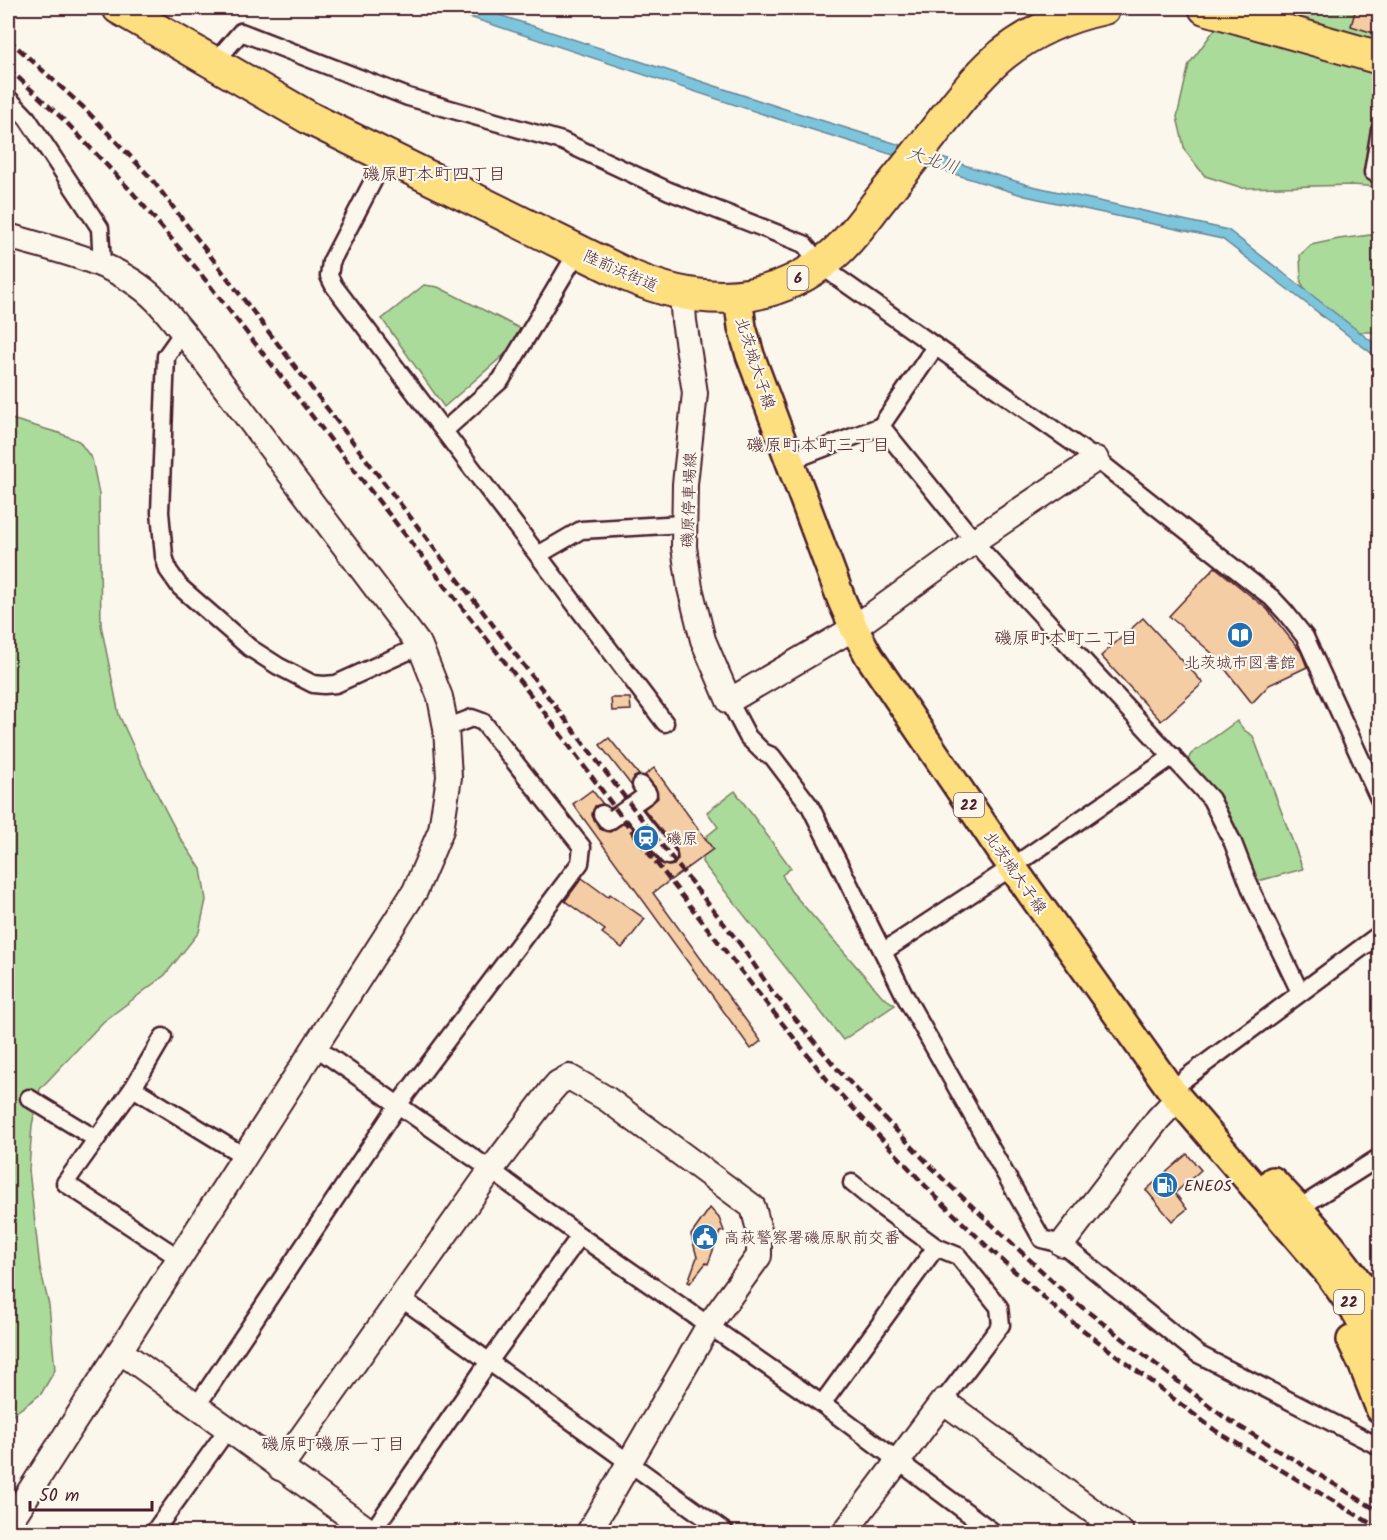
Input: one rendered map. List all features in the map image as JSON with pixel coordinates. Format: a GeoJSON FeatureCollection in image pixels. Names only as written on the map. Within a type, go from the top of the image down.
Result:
{"type":"FeatureCollection","features":[{"type":"Feature","properties":{"kind":"highway","name":"陸前浜街道"},"geometry":{"type":"LineString","coordinates":[[119,8],[311,119],[642,282],[682,294],[719,297],[738,297],[776,289],[820,265],[848,240],[986,69],[1018,43],[1047,26],[1068,17],[1104,8]]}},
{"type":"Feature","properties":{"kind":"highway"},"geometry":{"type":"LineString","coordinates":[[1205,8],[1380,58]]}},
{"type":"Feature","properties":{"kind":"main road","name":"北茨城大子線"},"geometry":{"type":"LineString","coordinates":[[738,297],[742,327],[750,355],[854,628],[869,656],[1012,867],[1174,1095],[1311,1251],[1357,1314],[1380,1358]]}},
{"type":"Feature","properties":{"kind":"main road"},"geometry":{"type":"LineString","coordinates":[[1207,1133],[1235,1144],[1299,1208],[1362,1285],[1380,1316]]}},
{"type":"Feature","properties":{"kind":"main road"},"geometry":{"type":"LineString","coordinates":[[1207,1133],[1225,1177],[1316,1284],[1344,1326],[1380,1409]]}},
{"type":"Feature","properties":{"kind":"street"},"geometry":{"type":"LineString","coordinates":[[214,63],[241,32],[408,97],[562,141],[669,191],[804,244],[820,265],[1096,459],[1252,582],[1285,612],[1305,637],[1380,801]]}},
{"type":"Feature","properties":{"kind":"street"},"geometry":{"type":"LineString","coordinates":[[8,98],[27,118],[100,228],[102,265]]}},
{"type":"Feature","properties":{"kind":"street"},"geometry":{"type":"LineString","coordinates":[[1380,130],[1372,172],[1380,176]]}},
{"type":"Feature","properties":{"kind":"street"},"geometry":{"type":"LineString","coordinates":[[386,156],[331,262],[329,276],[334,286],[665,723]]}},
{"type":"Feature","properties":{"kind":"street"},"geometry":{"type":"LineString","coordinates":[[8,237],[102,265],[137,284],[156,300],[183,332],[420,646],[440,697],[446,728],[449,777],[441,830],[415,891],[8,1525]]}},
{"type":"Feature","properties":{"kind":"street"},"geometry":{"type":"LineString","coordinates":[[444,431],[501,380],[578,251]]}},
{"type":"Feature","properties":{"kind":"street","name":"磯原停車場線"},"geometry":{"type":"LineString","coordinates":[[682,294],[695,393],[683,524],[684,547],[690,588],[704,640],[729,701]]}},
{"type":"Feature","properties":{"kind":"street"},"geometry":{"type":"LineString","coordinates":[[183,332],[166,356],[160,512],[164,556],[168,570],[180,587],[250,648],[313,684],[324,686],[336,684],[420,646]]}},
{"type":"Feature","properties":{"kind":"street"},"geometry":{"type":"LineString","coordinates":[[790,461],[881,426],[935,347]]}},
{"type":"Feature","properties":{"kind":"street"},"geometry":{"type":"LineString","coordinates":[[881,426],[974,542],[1211,799],[1300,992]]}},
{"type":"Feature","properties":{"kind":"street"},"geometry":{"type":"LineString","coordinates":[[1096,459],[974,542],[854,628],[729,701],[748,737],[762,752],[772,756],[810,806],[905,996],[1042,1239],[1062,1244],[1198,1354],[1380,1447]]}},
{"type":"Feature","properties":{"kind":"street"},"geometry":{"type":"LineString","coordinates":[[538,555],[581,530],[683,524]]}},
{"type":"Feature","properties":{"kind":"street"},"geometry":{"type":"LineString","coordinates":[[196,1407],[398,1105],[580,862],[582,847],[483,723],[472,718],[446,728]]}},
{"type":"Feature","properties":{"kind":"street"},"geometry":{"type":"LineString","coordinates":[[884,951],[1012,867],[1173,756]]}},
{"type":"Feature","properties":{"kind":"street"},"geometry":{"type":"LineString","coordinates":[[606,816],[629,807],[642,789]]}},
{"type":"Feature","properties":{"kind":"street"},"geometry":{"type":"LineString","coordinates":[[629,807],[668,856]]}},
{"type":"Feature","properties":{"kind":"street"},"geometry":{"type":"LineString","coordinates":[[1062,1244],[1158,1119],[1187,1077],[1380,934]]}},
{"type":"Feature","properties":{"kind":"street"},"geometry":{"type":"LineString","coordinates":[[163,1037],[133,1088],[65,1184],[179,1258]]}},
{"type":"Feature","properties":{"kind":"street"},"geometry":{"type":"LineString","coordinates":[[314,1047],[822,1404],[993,1533]]}},
{"type":"Feature","properties":{"kind":"street"},"geometry":{"type":"LineString","coordinates":[[280,1468],[491,1170],[551,1091],[558,1083],[569,1077],[607,1099],[753,1207],[759,1230],[759,1256],[709,1325],[590,1533]]}},
{"type":"Feature","properties":{"kind":"street"},"geometry":{"type":"LineString","coordinates":[[133,1088],[244,1156]]}},
{"type":"Feature","properties":{"kind":"street"},"geometry":{"type":"LineString","coordinates":[[29,1098],[96,1139]]}},
{"type":"Feature","properties":{"kind":"street"},"geometry":{"type":"LineString","coordinates":[[1299,1208],[1380,1158]]}},
{"type":"Feature","properties":{"kind":"street"},"geometry":{"type":"LineString","coordinates":[[845,1533],[1001,1325],[999,1307],[958,1256],[936,1246],[852,1183]]}},
{"type":"Feature","properties":{"kind":"street"},"geometry":{"type":"LineString","coordinates":[[120,1351],[372,1533],[488,1363],[580,1236]]}},
{"type":"Feature","properties":{"kind":"street"},"geometry":{"type":"LineString","coordinates":[[822,1404],[936,1246]]}},
{"type":"Feature","properties":{"kind":"street"},"geometry":{"type":"LineString","coordinates":[[400,1298],[725,1533]]}},
{"type":"Feature","properties":{"kind":"street"},"geometry":{"type":"LineString","coordinates":[[943,1401],[1121,1533]]}},
{"type":"Feature","properties":{"kind":"street"},"geometry":{"type":"LineString","coordinates":[[154,1533],[227,1430]]}},
{"type":"Feature","properties":{"kind":"green space"},"geometry":{"type":"Polygon","coordinates":[[[1234,8],[1379,8],[1379,187],[1352,185],[1243,188],[1205,176],[1185,151],[1177,117],[1189,64],[1218,25],[1234,8]]]}},
{"type":"Feature","properties":{"kind":"green space"},"geometry":{"type":"Polygon","coordinates":[[[1370,235],[1379,236],[1379,332],[1347,332],[1320,315],[1301,282],[1300,255],[1311,245],[1370,235]]]}},
{"type":"Feature","properties":{"kind":"green space"},"geometry":{"type":"Polygon","coordinates":[[[424,285],[438,287],[529,333],[444,407],[382,319],[424,285]]]}},
{"type":"Feature","properties":{"kind":"green space"},"geometry":{"type":"Polygon","coordinates":[[[8,418],[79,441],[92,459],[99,494],[101,625],[119,715],[180,838],[201,869],[206,900],[199,932],[165,975],[103,1022],[40,1089],[32,1125],[29,1170],[40,1268],[49,1305],[55,1370],[41,1394],[8,1418],[8,418]]]}},
{"type":"Feature","properties":{"kind":"green space"},"geometry":{"type":"Polygon","coordinates":[[[1237,721],[1253,736],[1303,869],[1258,881],[1220,800],[1188,760],[1191,754],[1237,721]]]}},
{"type":"Feature","properties":{"kind":"green space"},"geometry":{"type":"Polygon","coordinates":[[[735,791],[791,868],[782,875],[791,891],[883,997],[895,1005],[843,1040],[702,862],[707,836],[718,827],[707,812],[735,791]]]}},
{"type":"Feature","properties":{"kind":"water","name":"大北川"},"geometry":{"type":"Polygon","coordinates":[[[442,8],[478,8],[782,108],[1028,185],[1228,230],[1379,347],[1379,363],[1375,356],[1222,239],[1025,196],[778,119],[442,8]]]}},
{"type":"Feature","properties":{"kind":"building"},"geometry":{"type":"Polygon","coordinates":[[[1356,8],[1380,8],[1380,35],[1351,26],[1356,8]]]}},
{"type":"Feature","properties":{"kind":"building","name":"北茨城市図書館"},"geometry":{"type":"Polygon","coordinates":[[[1215,567],[1267,609],[1301,652],[1307,667],[1269,685],[1252,703],[1214,655],[1169,616],[1215,567]]]}},
{"type":"Feature","properties":{"kind":"building"},"geometry":{"type":"Polygon","coordinates":[[[1143,618],[1203,683],[1161,721],[1101,656],[1143,618]]]}},
{"type":"Feature","properties":{"kind":"building"},"geometry":{"type":"Polygon","coordinates":[[[611,698],[630,698],[631,710],[612,711],[611,698]]]}},
{"type":"Feature","properties":{"kind":"building"},"geometry":{"type":"Polygon","coordinates":[[[609,738],[639,775],[634,777],[631,785],[600,745],[609,738]]]}},
{"type":"Feature","properties":{"kind":"building"},"geometry":{"type":"Polygon","coordinates":[[[654,768],[713,849],[653,893],[761,1041],[751,1049],[573,804],[592,790],[603,804],[595,806],[592,815],[600,829],[610,832],[627,821],[660,863],[674,865],[678,859],[677,850],[644,809],[658,798],[656,788],[645,775],[654,768]]]}},
{"type":"Feature","properties":{"kind":"building"},"geometry":{"type":"Polygon","coordinates":[[[582,878],[608,897],[610,894],[645,919],[622,948],[602,933],[605,930],[565,901],[582,878]]]}},
{"type":"Feature","properties":{"kind":"building"},"geometry":{"type":"Polygon","coordinates":[[[1187,1154],[1201,1170],[1175,1193],[1187,1209],[1172,1221],[1146,1190],[1187,1154]]]}},
{"type":"Feature","properties":{"kind":"building","name":"高萩警察署磯原駅前交番"},"geometry":{"type":"Polygon","coordinates":[[[710,1208],[719,1218],[724,1231],[720,1232],[708,1264],[706,1263],[690,1283],[688,1282],[697,1257],[691,1235],[710,1208]]]}},
{"type":"Feature","properties":{"kind":"railway"},"geometry":{"type":"LineString","coordinates":[[8,39],[83,107],[150,177],[653,834],[740,944],[772,991],[839,1071],[944,1180],[1074,1301],[1224,1417],[1380,1512]]}},
{"type":"Feature","properties":{"kind":"railway"},"geometry":{"type":"LineString","coordinates":[[8,68],[66,122],[132,192],[196,268],[544,712],[640,842],[829,1082],[933,1194],[1062,1314],[1216,1431],[1380,1529]]}},
{"type":"Feature","properties":{"kind":"place","name":"北茨城市図書館"},"geometry":{"type":"Point","coordinates":[1240,635]}},
{"type":"Feature","properties":{"kind":"place","name":"磯原"},"geometry":{"type":"Point","coordinates":[646,838]}},
{"type":"Feature","properties":{"kind":"place","name":"ENEOS"},"geometry":{"type":"Point","coordinates":[1165,1185]}},
{"type":"Feature","properties":{"kind":"place","name":"高萩警察署磯原駅前交番"},"geometry":{"type":"Point","coordinates":[705,1237]}},
{"type":"Feature","properties":{"kind":"district","name":"磯原町本町四丁目"},"geometry":{"type":"Point","coordinates":[434,174]}},
{"type":"Feature","properties":{"kind":"district","name":"磯原町本町三丁目"},"geometry":{"type":"Point","coordinates":[818,445]}},
{"type":"Feature","properties":{"kind":"district","name":"磯原町本町二丁目"},"geometry":{"type":"Point","coordinates":[1066,638]}},
{"type":"Feature","properties":{"kind":"district","name":"磯原町磯原一丁目"},"geometry":{"type":"Point","coordinates":[333,1444]}}]}
